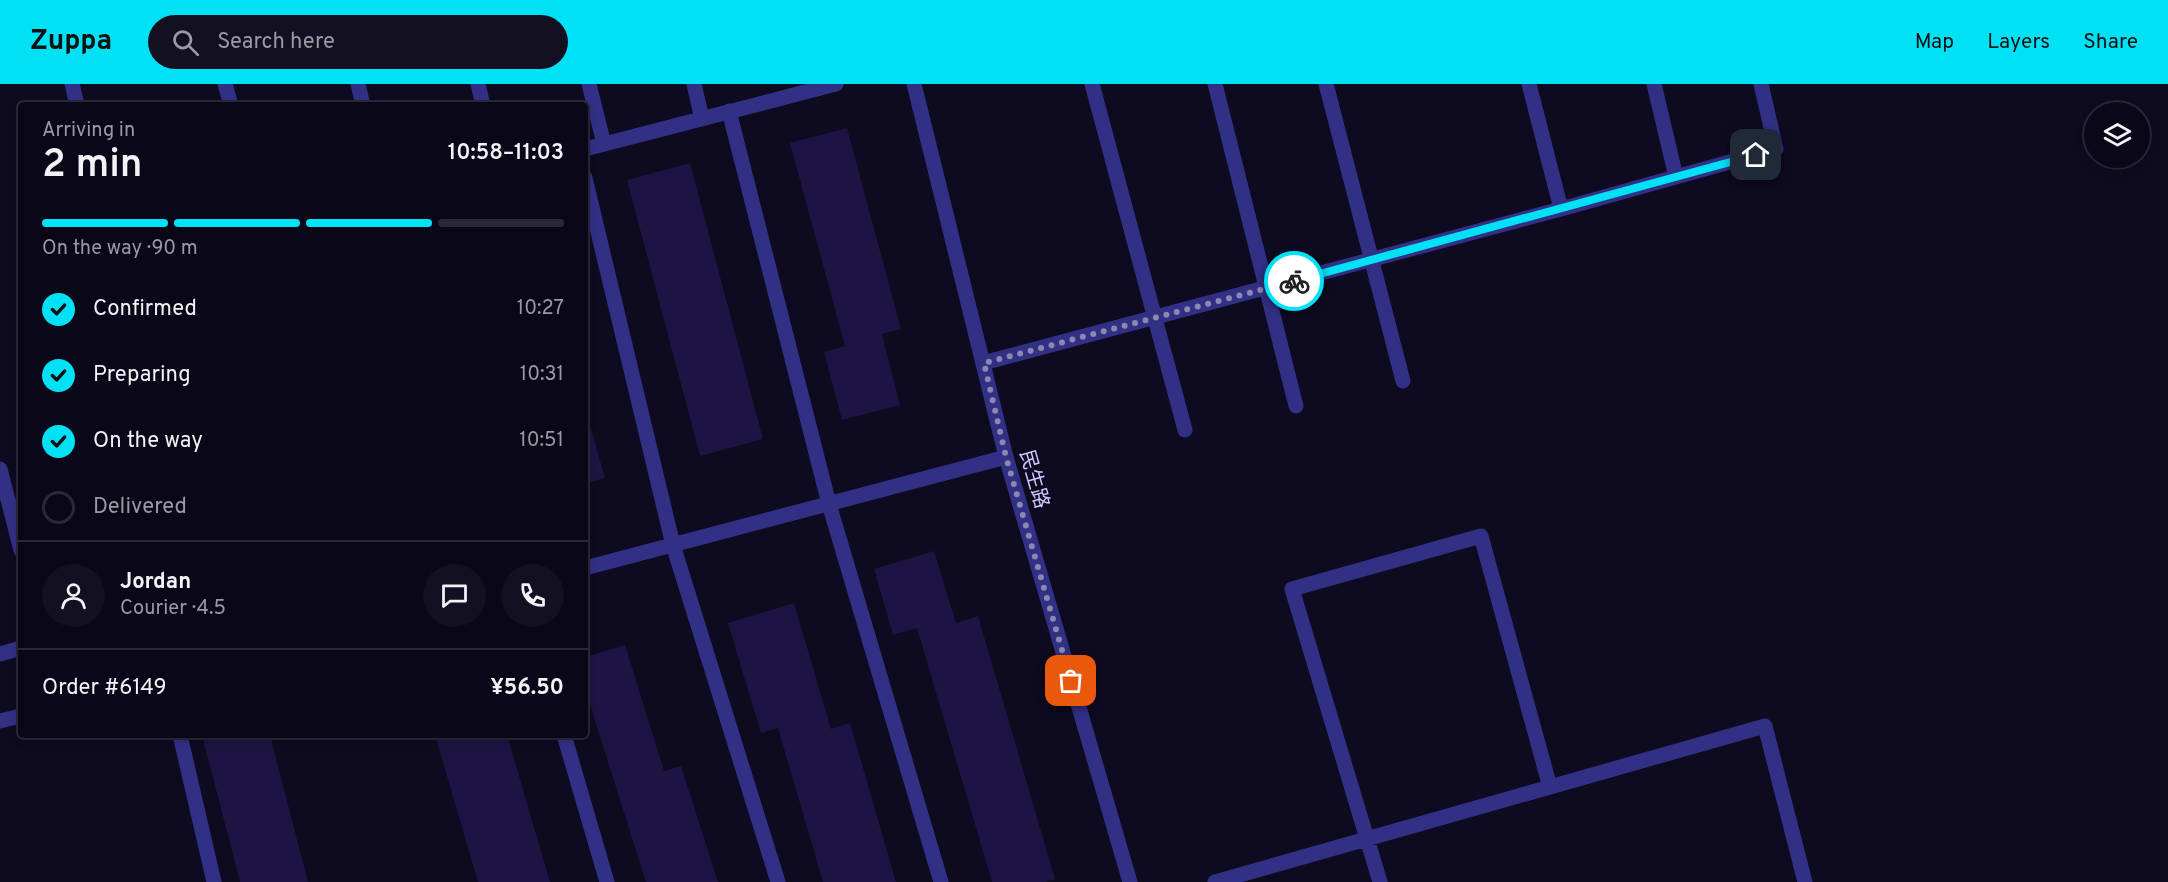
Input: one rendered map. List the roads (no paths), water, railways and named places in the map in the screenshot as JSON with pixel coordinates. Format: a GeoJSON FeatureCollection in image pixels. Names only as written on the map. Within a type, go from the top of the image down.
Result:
{"type":"FeatureCollection","features":[{"type":"Feature","properties":{"kind":"street"},"geometry":{"type":"LineString","coordinates":[[72,84],[76,102]]}},
{"type":"Feature","properties":{"kind":"street"},"geometry":{"type":"LineString","coordinates":[[225,84],[230,102]]}},
{"type":"Feature","properties":{"kind":"street"},"geometry":{"type":"LineString","coordinates":[[358,84],[362,102]]}},
{"type":"Feature","properties":{"kind":"street"},"geometry":{"type":"LineString","coordinates":[[478,84],[482,102]]}},
{"type":"Feature","properties":{"kind":"street"},"geometry":{"type":"LineString","coordinates":[[589,84],[603,144]]}},
{"type":"Feature","properties":{"kind":"street"},"geometry":{"type":"LineString","coordinates":[[694,84],[702,119]]}},
{"type":"Feature","properties":{"kind":"street"},"geometry":{"type":"LineString","coordinates":[[588,148],[702,119],[803,88],[836,84]]}},
{"type":"Feature","properties":{"kind":"street","name":"民生路"},"geometry":{"type":"LineString","coordinates":[[914,84],[1006,457],[1130,882]]}},
{"type":"Feature","properties":{"kind":"street"},"geometry":{"type":"LineString","coordinates":[[1092,84],[1185,430]]}},
{"type":"Feature","properties":{"kind":"street"},"geometry":{"type":"LineString","coordinates":[[1215,84],[1296,406]]}},
{"type":"Feature","properties":{"kind":"street"},"geometry":{"type":"LineString","coordinates":[[1326,84],[1403,381]]}},
{"type":"Feature","properties":{"kind":"street"},"geometry":{"type":"LineString","coordinates":[[1529,84],[1561,209]]}},
{"type":"Feature","properties":{"kind":"street"},"geometry":{"type":"LineString","coordinates":[[1654,84],[1676,177]]}},
{"type":"Feature","properties":{"kind":"street"},"geometry":{"type":"LineString","coordinates":[[984,363],[1561,209],[1776,149],[1761,84]]}},
{"type":"Feature","properties":{"kind":"street"},"geometry":{"type":"LineString","coordinates":[[729,111],[829,504],[941,882]]}},
{"type":"Feature","properties":{"kind":"street"},"geometry":{"type":"LineString","coordinates":[[588,191],[673,545],[778,882]]}},
{"type":"Feature","properties":{"kind":"street"},"geometry":{"type":"LineString","coordinates":[[588,567],[1006,457]]}},
{"type":"Feature","properties":{"kind":"street"},"geometry":{"type":"LineString","coordinates":[[0,469],[18,538]]}},
{"type":"Feature","properties":{"kind":"street"},"geometry":{"type":"LineString","coordinates":[[1380,882],[1292,589],[1481,536],[1550,787]]}},
{"type":"Feature","properties":{"kind":"street"},"geometry":{"type":"LineString","coordinates":[[0,654],[18,649]]}},
{"type":"Feature","properties":{"kind":"street"},"geometry":{"type":"LineString","coordinates":[[0,722],[18,717]]}},
{"type":"Feature","properties":{"kind":"street"},"geometry":{"type":"LineString","coordinates":[[1215,882],[1765,726],[1805,882]]}},
{"type":"Feature","properties":{"kind":"street"},"geometry":{"type":"LineString","coordinates":[[181,738],[214,882]]}},
{"type":"Feature","properties":{"kind":"street"},"geometry":{"type":"LineString","coordinates":[[565,738],[607,882]]}}]}
